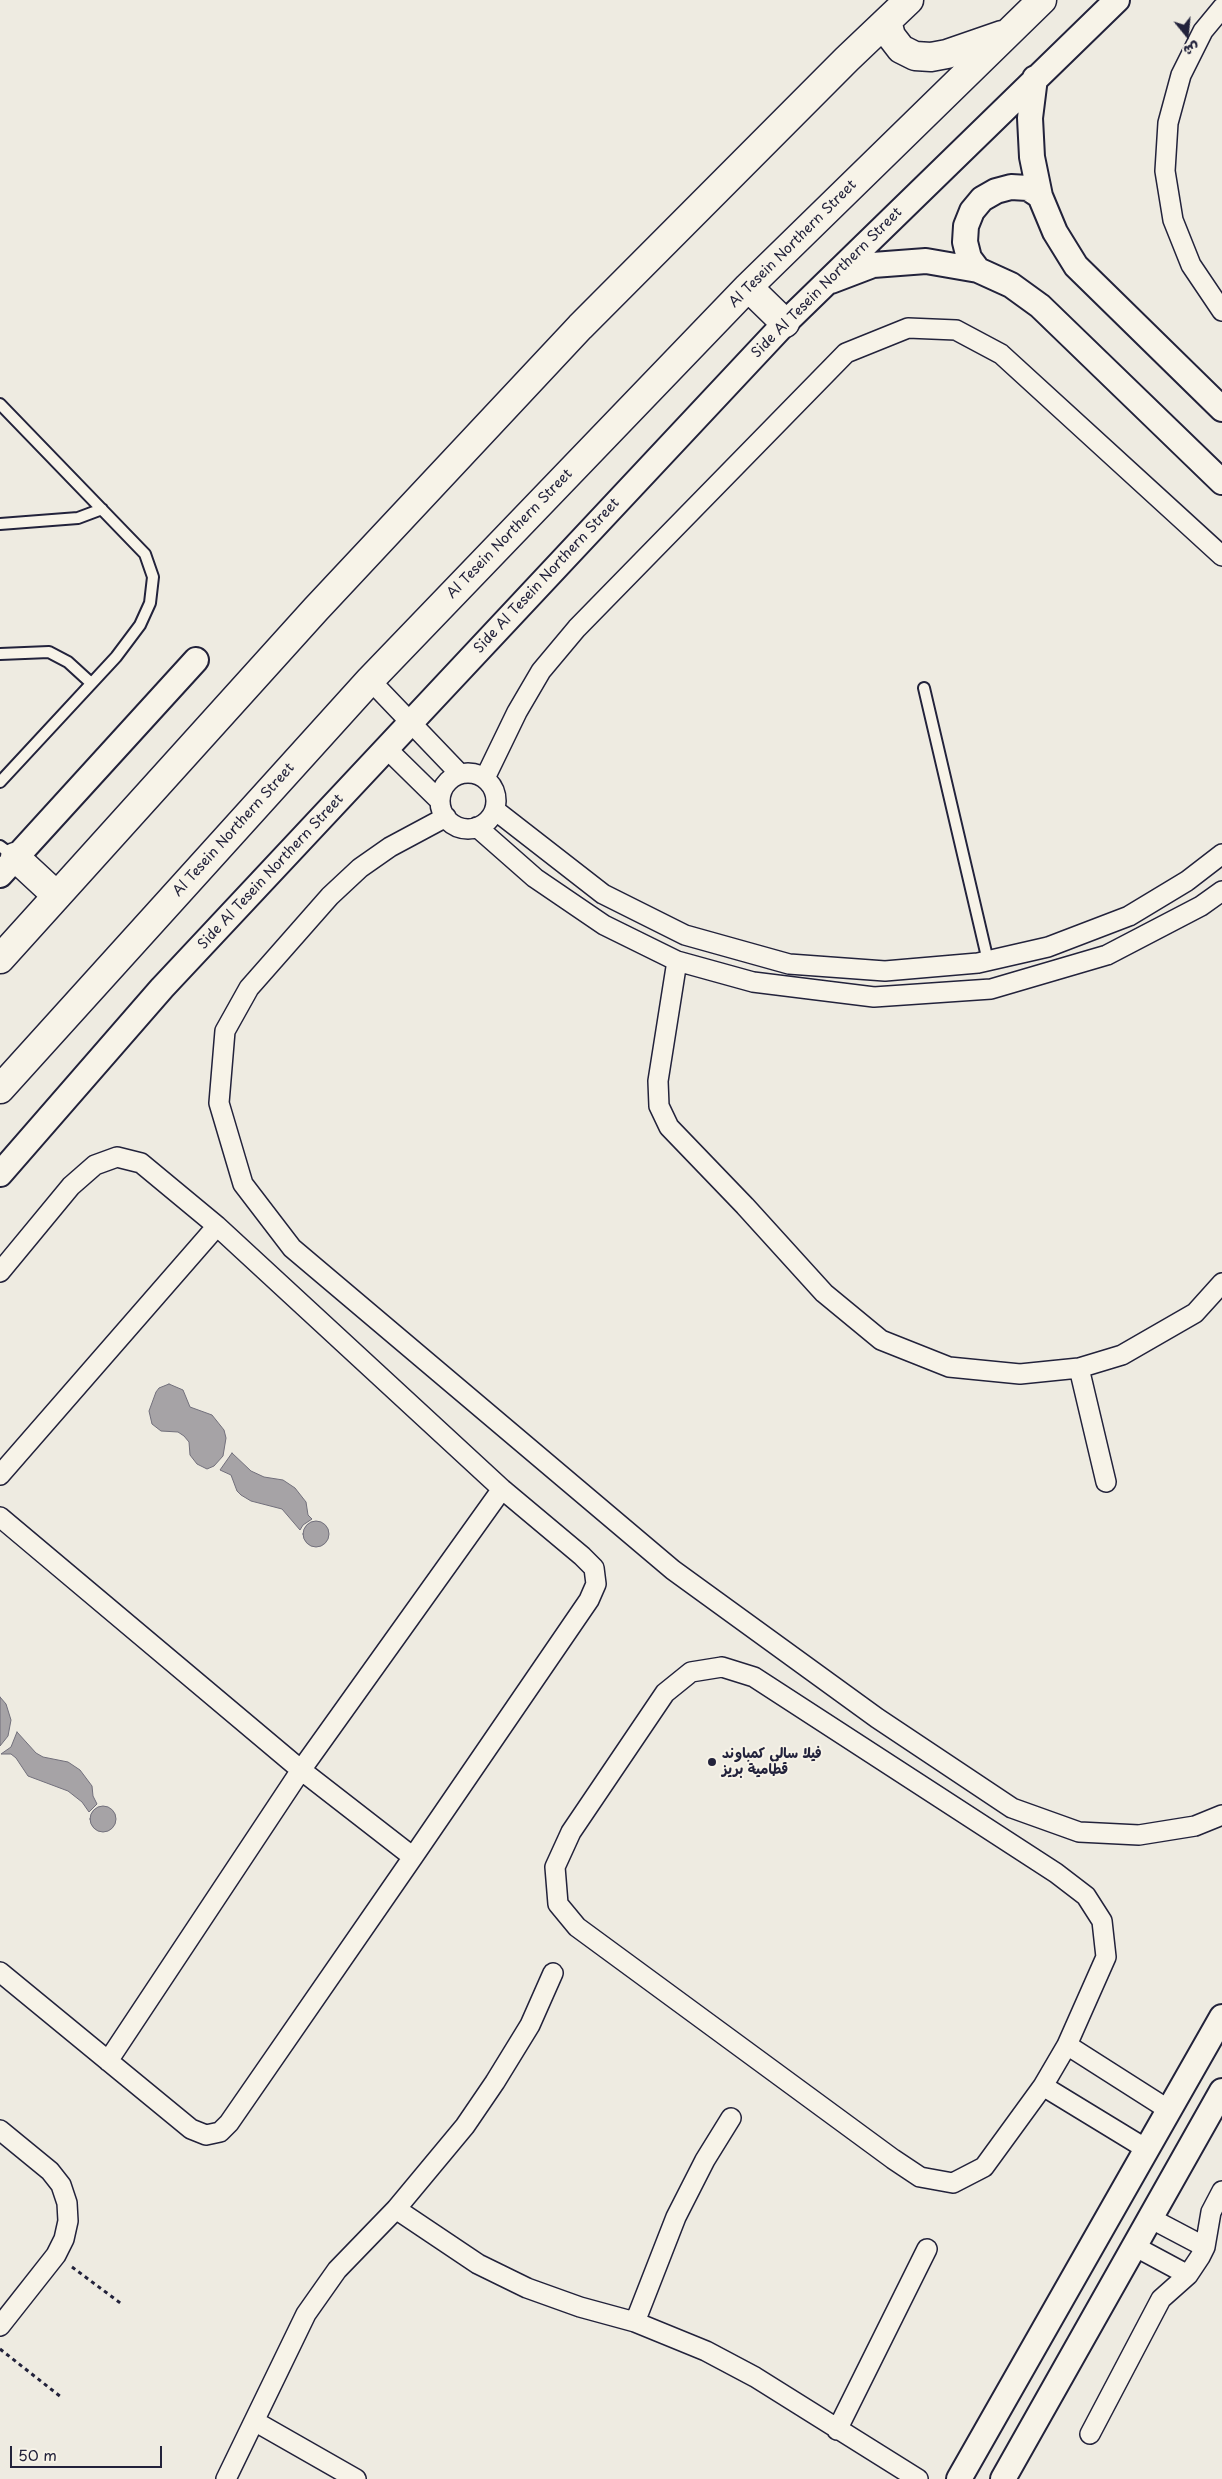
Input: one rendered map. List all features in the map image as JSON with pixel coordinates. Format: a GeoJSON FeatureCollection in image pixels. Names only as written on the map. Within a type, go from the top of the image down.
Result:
{"type":"FeatureCollection","features":[{"type":"Feature","properties":{"kind":"main road"},"geometry":{"type":"LineString","coordinates":[[0,959],[309,617],[580,327],[909,0]]}},
{"type":"Feature","properties":{"kind":"main road","name":"Al Tesein Northern Street"},"geometry":{"type":"LineString","coordinates":[[0,1089],[370,680],[748,288],[1042,0]]}},
{"type":"Feature","properties":{"kind":"main road"},"geometry":{"type":"LineString","coordinates":[[887,21],[891,36],[900,49],[915,56],[931,57],[947,54],[1009,32]]}},
{"type":"Feature","properties":{"kind":"main road"},"geometry":{"type":"LineString","coordinates":[[748,288],[785,323]]}},
{"type":"Feature","properties":{"kind":"main road"},"geometry":{"type":"LineString","coordinates":[[5,859],[56,895]]}},
{"type":"Feature","properties":{"kind":"street","name":"Side Al Tesein Northern Street"},"geometry":{"type":"LineString","coordinates":[[0,1174],[162,988],[822,284],[1117,0]]}},
{"type":"Feature","properties":{"kind":"street"},"geometry":{"type":"LineString","coordinates":[[1222,8],[1203,31],[1181,75],[1168,123],[1165,172],[1173,220],[1191,266],[1222,311]]}},
{"type":"Feature","properties":{"kind":"street"},"geometry":{"type":"LineString","coordinates":[[1035,78],[1030,118],[1032,157],[1040,196],[1055,232],[1076,266],[1222,409]]}},
{"type":"Feature","properties":{"kind":"street"},"geometry":{"type":"LineString","coordinates":[[978,270],[969,258],[965,242],[966,226],[972,211],[982,199],[1004,189],[1028,188],[1040,196]]}},
{"type":"Feature","properties":{"kind":"street"},"geometry":{"type":"LineString","coordinates":[[822,284],[873,265],[926,261],[978,270],[1011,285],[1040,306],[1222,482]]}},
{"type":"Feature","properties":{"kind":"street"},"geometry":{"type":"LineString","coordinates":[[485,778],[517,712],[536,680],[577,628],[846,353],[908,328],[956,330],[1000,354],[1222,556]]}},
{"type":"Feature","properties":{"kind":"street"},"geometry":{"type":"LineString","coordinates":[[5,859],[196,660]]}},
{"type":"Feature","properties":{"kind":"street"},"geometry":{"type":"LineString","coordinates":[[370,680],[460,774]]}},
{"type":"Feature","properties":{"kind":"street"},"geometry":{"type":"LineString","coordinates":[[387,749],[443,809],[460,827],[477,827],[491,817],[495,810],[495,792],[485,778],[478,774],[460,774],[446,784],[443,809],[360,868],[330,896],[249,988],[225,1030],[219,1103],[243,1184],[292,1248],[673,1570],[876,1718],[1012,1808],[1079,1832],[1139,1835],[1194,1826],[1222,1815]]}},
{"type":"Feature","properties":{"kind":"street"},"geometry":{"type":"LineString","coordinates":[[495,810],[603,894],[685,935],[789,964],[885,972],[988,961],[1048,947],[1129,916],[1188,881],[1222,854]]}},
{"type":"Feature","properties":{"kind":"street"},"geometry":{"type":"LineString","coordinates":[[477,827],[534,878],[604,925],[677,961],[753,982],[874,997],[991,989],[1107,956],[1201,906],[1222,890]]}},
{"type":"Feature","properties":{"kind":"street"},"geometry":{"type":"LineString","coordinates":[[677,961],[658,1081],[659,1106],[669,1127],[745,1206],[824,1294],[881,1340],[949,1367],[1020,1374],[1079,1368],[1122,1355],[1195,1313],[1222,1282]]}},
{"type":"Feature","properties":{"kind":"street"},"geometry":{"type":"LineString","coordinates":[[0,1272],[71,1186],[95,1165],[117,1157],[141,1163],[217,1226],[502,1489],[594,1568],[596,1584],[589,1600],[413,1857],[229,2123],[220,2132],[206,2135],[191,2129],[0,1972]]}},
{"type":"Feature","properties":{"kind":"street"},"geometry":{"type":"LineString","coordinates":[[0,1475],[217,1226]]}},
{"type":"Feature","properties":{"kind":"street"},"geometry":{"type":"LineString","coordinates":[[1079,1368],[1106,1482]]}},
{"type":"Feature","properties":{"kind":"street"},"geometry":{"type":"LineString","coordinates":[[108,2061],[301,1770],[502,1489]]}},
{"type":"Feature","properties":{"kind":"street"},"geometry":{"type":"LineString","coordinates":[[0,1517],[301,1770],[413,1857]]}},
{"type":"Feature","properties":{"kind":"street"},"geometry":{"type":"LineString","coordinates":[[722,1667],[754,1677],[1056,1874],[1086,1896],[1102,1921],[1106,1957],[1067,2045],[1043,2086],[984,2167],[953,2183],[920,2177],[577,1927],[558,1904],[555,1867],[571,1832],[665,1693],[690,1672],[722,1667]]}},
{"type":"Feature","properties":{"kind":"street"},"geometry":{"type":"LineString","coordinates":[[226,2479],[256,2422],[279,2367],[306,2314],[338,2270],[396,2209],[465,2126],[495,2082],[530,2024],[553,1973]]}},
{"type":"Feature","properties":{"kind":"street"},"geometry":{"type":"LineString","coordinates":[[959,2479],[1222,2017]]}},
{"type":"Feature","properties":{"kind":"street"},"geometry":{"type":"LineString","coordinates":[[1067,2045],[1169,2110]]}},
{"type":"Feature","properties":{"kind":"street"},"geometry":{"type":"LineString","coordinates":[[1043,2086],[1148,2150]]}},
{"type":"Feature","properties":{"kind":"street"},"geometry":{"type":"LineString","coordinates":[[1003,2479],[1222,2091]]}},
{"type":"Feature","properties":{"kind":"street"},"geometry":{"type":"LineString","coordinates":[[635,2322],[676,2217],[705,2160],[731,2118]]}},
{"type":"Feature","properties":{"kind":"street"},"geometry":{"type":"LineString","coordinates":[[0,2130],[50,2171],[61,2186],[67,2203],[68,2221],[64,2238],[56,2255],[0,2326]]}},
{"type":"Feature","properties":{"kind":"street"},"geometry":{"type":"LineString","coordinates":[[1090,2434],[1155,2309],[1169,2290],[1188,2275],[1205,2247],[1208,2223],[1222,2192]]}},
{"type":"Feature","properties":{"kind":"street"},"geometry":{"type":"LineString","coordinates":[[396,2209],[478,2264],[527,2288],[580,2308],[635,2322],[706,2351],[747,2373],[918,2479]]}},
{"type":"Feature","properties":{"kind":"street"},"geometry":{"type":"LineString","coordinates":[[1150,2218],[1205,2247]]}},
{"type":"Feature","properties":{"kind":"street"},"geometry":{"type":"LineString","coordinates":[[1134,2246],[1188,2275]]}},
{"type":"Feature","properties":{"kind":"street"},"geometry":{"type":"LineString","coordinates":[[837,2430],[927,2249]]}},
{"type":"Feature","properties":{"kind":"street"},"geometry":{"type":"LineString","coordinates":[[256,2422],[356,2479]]}},
{"type":"Feature","properties":{"kind":"lane"},"geometry":{"type":"LineString","coordinates":[[0,404],[145,554],[153,577],[150,603],[140,625],[116,657],[0,782]]}},
{"type":"Feature","properties":{"kind":"lane"},"geometry":{"type":"LineString","coordinates":[[0,524],[78,518],[102,509]]}},
{"type":"Feature","properties":{"kind":"lane"},"geometry":{"type":"LineString","coordinates":[[0,654],[49,652],[68,662],[91,683]]}},
{"type":"Feature","properties":{"kind":"lane"},"geometry":{"type":"LineString","coordinates":[[924,688],[988,961]]}},
{"type":"Feature","properties":{"kind":"path"},"geometry":{"type":"LineString","coordinates":[[56,2255],[123,2305]]}},
{"type":"Feature","properties":{"kind":"path"},"geometry":{"type":"LineString","coordinates":[[0,2349],[61,2397]]}},
{"type":"Feature","properties":{"kind":"shaded area"},"geometry":{"type":"Polygon","coordinates":[[[169,1384],[183,1390],[190,1407],[212,1415],[224,1430],[226,1438],[223,1456],[214,1466],[207,1469],[197,1464],[190,1455],[189,1442],[184,1436],[178,1432],[161,1431],[152,1424],[149,1411],[156,1392],[159,1388],[169,1384]]]}},
{"type":"Feature","properties":{"kind":"shaded area"},"geometry":{"type":"Polygon","coordinates":[[[232,1453],[251,1471],[264,1477],[283,1480],[295,1488],[306,1502],[308,1515],[312,1519],[303,1525],[300,1530],[282,1509],[251,1501],[241,1495],[237,1491],[231,1475],[220,1470],[232,1453]]]}},
{"type":"Feature","properties":{"kind":"shaded area"},"geometry":{"type":"Polygon","coordinates":[[[316,1521],[325,1525],[329,1534],[325,1543],[316,1547],[307,1543],[303,1534],[307,1525],[316,1521]]]}},
{"type":"Feature","properties":{"kind":"shaded area"},"geometry":{"type":"Polygon","coordinates":[[[0,1697],[6,1704],[11,1720],[8,1736],[0,1746],[0,1697]]]}},
{"type":"Feature","properties":{"kind":"shaded area"},"geometry":{"type":"Polygon","coordinates":[[[17,1732],[36,1753],[43,1757],[68,1762],[80,1770],[92,1786],[93,1796],[97,1804],[89,1812],[82,1802],[68,1791],[28,1776],[16,1758],[11,1754],[1,1754],[11,1747],[17,1732]]]}},
{"type":"Feature","properties":{"kind":"shaded area"},"geometry":{"type":"Polygon","coordinates":[[[103,1806],[112,1810],[116,1819],[112,1828],[103,1832],[94,1828],[90,1819],[94,1810],[103,1806]]]}},
{"type":"Feature","properties":{"kind":"place","name":"فيلا سالى كمباوند قطامية بريز"},"geometry":{"type":"Point","coordinates":[712,1762]}}]}
